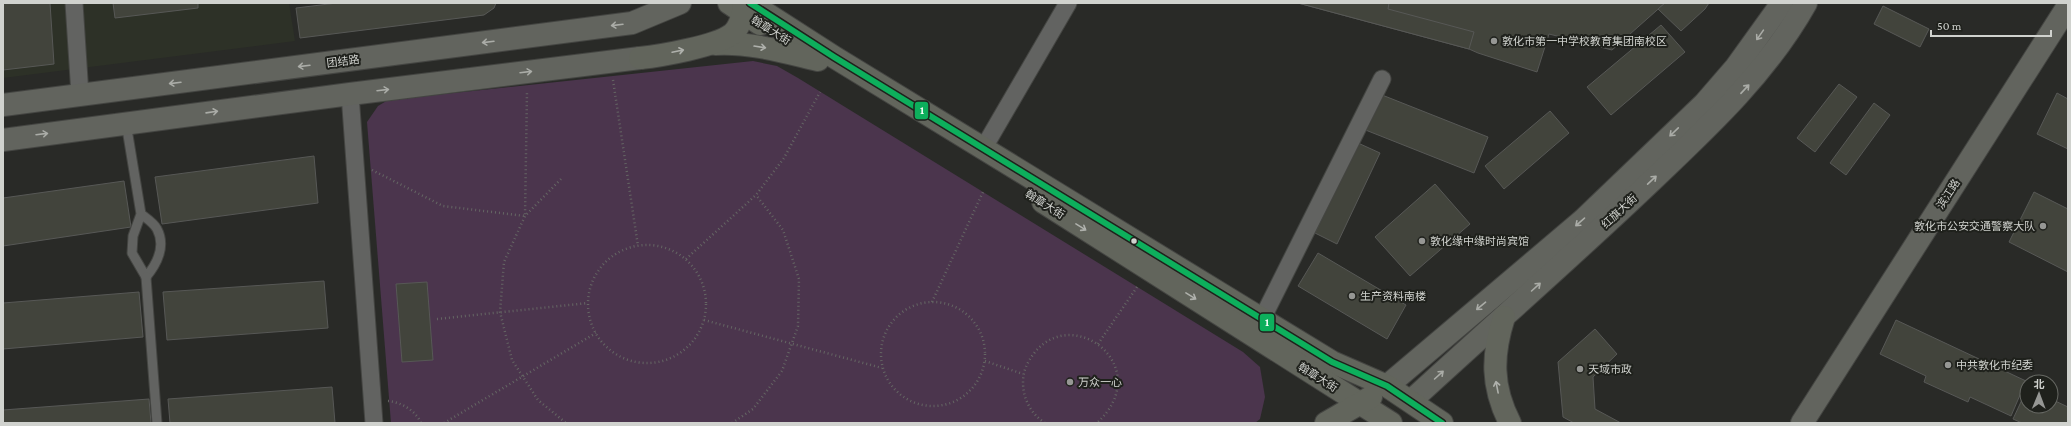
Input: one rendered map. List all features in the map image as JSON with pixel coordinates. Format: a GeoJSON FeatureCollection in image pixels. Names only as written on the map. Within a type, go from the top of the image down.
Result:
{"type":"FeatureCollection","features":[{"type":"Feature","properties":{"kind":"main road","name":"团结路"},"geometry":{"type":"LineString","coordinates":[[3,105],[632,23],[649,11],[680,3]]}},
{"type":"Feature","properties":{"kind":"main road","name":"红旗大街"},"geometry":{"type":"LineString","coordinates":[[1387,386],[1583,220],[1704,104],[1736,67],[1782,3]]}},
{"type":"Feature","properties":{"kind":"main road","name":"红旗大街"},"geometry":{"type":"LineString","coordinates":[[1411,401],[1594,235],[1717,118],[1752,82],[1777,49],[1806,3]]}},
{"type":"Feature","properties":{"kind":"main road","name":"翰章大街"},"geometry":{"type":"LineString","coordinates":[[742,6],[834,57],[1332,362],[1387,386],[1442,423]]}},
{"type":"Feature","properties":{"kind":"main road","name":"翰章大街"},"geometry":{"type":"LineString","coordinates":[[742,6],[818,60],[1387,422]]}},
{"type":"Feature","properties":{"kind":"main road"},"geometry":{"type":"LineString","coordinates":[[708,45],[733,34],[742,6]]}},
{"type":"Feature","properties":{"kind":"main road","name":"滨江路"},"geometry":{"type":"LineString","coordinates":[[1802,423],[2068,6]]}},
{"type":"Feature","properties":{"kind":"main road"},"geometry":{"type":"LineString","coordinates":[[3,140],[350,94],[611,62],[708,45],[735,43],[764,47],[818,60]]}},
{"type":"Feature","properties":{"kind":"main road"},"geometry":{"type":"LineString","coordinates":[[1504,317],[1496,341],[1494,373],[1501,405],[1510,423]]}},
{"type":"Feature","properties":{"kind":"main road"},"geometry":{"type":"LineString","coordinates":[[1326,423],[1360,404],[1387,386]]}},
{"type":"Feature","properties":{"kind":"main road"},"geometry":{"type":"LineString","coordinates":[[1387,422],[1411,401]]}},
{"type":"Feature","properties":{"kind":"street"},"geometry":{"type":"LineString","coordinates":[[74,3],[80,95]]}},
{"type":"Feature","properties":{"kind":"street"},"geometry":{"type":"LineString","coordinates":[[983,149],[1068,3]]}},
{"type":"Feature","properties":{"kind":"street"},"geometry":{"type":"LineString","coordinates":[[1262,319],[1382,79]]}},
{"type":"Feature","properties":{"kind":"street"},"geometry":{"type":"LineString","coordinates":[[350,94],[374,423]]}},
{"type":"Feature","properties":{"kind":"lane"},"geometry":{"type":"LineString","coordinates":[[126,124],[141,214],[133,236],[132,253],[146,277],[157,423]]}},
{"type":"Feature","properties":{"kind":"lane"},"geometry":{"type":"LineString","coordinates":[[141,214],[157,228],[161,241],[160,254],[155,266],[146,277]]}},
{"type":"Feature","properties":{"kind":"path"},"geometry":{"type":"LineString","coordinates":[[611,62],[638,246]]}},
{"type":"Feature","properties":{"kind":"path"},"geometry":{"type":"LineString","coordinates":[[525,216],[528,85]]}},
{"type":"Feature","properties":{"kind":"path"},"geometry":{"type":"LineString","coordinates":[[686,259],[756,195],[784,158],[820,92]]}},
{"type":"Feature","properties":{"kind":"path"},"geometry":{"type":"LineString","coordinates":[[371,170],[443,206],[525,216]]}},
{"type":"Feature","properties":{"kind":"path"},"geometry":{"type":"LineString","coordinates":[[561,179],[525,216],[504,262],[500,312],[512,360],[538,400],[566,423]]}},
{"type":"Feature","properties":{"kind":"path"},"geometry":{"type":"LineString","coordinates":[[932,302],[983,192]]}},
{"type":"Feature","properties":{"kind":"path"},"geometry":{"type":"LineString","coordinates":[[732,423],[753,409],[782,371],[798,326],[799,279],[783,230],[756,195]]}},
{"type":"Feature","properties":{"kind":"path"},"geometry":{"type":"LineString","coordinates":[[643,244],[664,246],[686,259],[697,270],[705,289],[707,309],[702,329],[690,346],[673,357],[653,363],[634,362],[617,355],[602,343],[592,327],[588,303],[589,290],[596,272],[609,258],[625,248],[643,244]]}},
{"type":"Feature","properties":{"kind":"path"},"geometry":{"type":"LineString","coordinates":[[1098,344],[1137,287]]}},
{"type":"Feature","properties":{"kind":"path"},"geometry":{"type":"LineString","coordinates":[[932,302],[954,306],[968,315],[978,328],[984,344],[985,361],[979,378],[968,392],[954,402],[936,406],[918,404],[902,396],[890,384],[882,368],[880,351],[884,335],[892,320],[905,309],[921,303],[932,302]]}},
{"type":"Feature","properties":{"kind":"path"},"geometry":{"type":"LineString","coordinates":[[437,319],[588,303]]}},
{"type":"Feature","properties":{"kind":"path"},"geometry":{"type":"LineString","coordinates":[[704,320],[792,342],[882,368]]}},
{"type":"Feature","properties":{"kind":"path"},"geometry":{"type":"LineString","coordinates":[[444,423],[596,333]]}},
{"type":"Feature","properties":{"kind":"path"},"geometry":{"type":"LineString","coordinates":[[1045,423],[1038,419],[1028,406],[1023,391],[1023,374],[1029,359],[1039,347],[1053,338],[1069,335],[1084,337],[1098,344],[1110,355],[1116,369],[1119,384],[1116,399],[1108,413],[1097,423]]}},
{"type":"Feature","properties":{"kind":"path"},"geometry":{"type":"LineString","coordinates":[[985,361],[1023,374]]}},
{"type":"Feature","properties":{"kind":"path"},"geometry":{"type":"LineString","coordinates":[[372,400],[396,402],[409,409],[421,423]]}},
{"type":"Feature","properties":{"kind":"shaded area"},"geometry":{"type":"Polygon","coordinates":[[[3,3],[289,3],[295,41],[3,78],[3,3]]]}},
{"type":"Feature","properties":{"kind":"shaded area"},"geometry":{"type":"Polygon","coordinates":[[[753,61],[777,66],[798,78],[1243,352],[1260,367],[1265,397],[1260,419],[1255,423],[391,423],[367,122],[378,106],[388,100],[753,61]]]}},
{"type":"Feature","properties":{"kind":"building"},"geometry":{"type":"Polygon","coordinates":[[[3,3],[50,3],[54,64],[3,70],[3,3]]]}},
{"type":"Feature","properties":{"kind":"building"},"geometry":{"type":"Polygon","coordinates":[[[113,3],[198,3],[198,8],[115,18],[113,3]]]}},
{"type":"Feature","properties":{"kind":"building"},"geometry":{"type":"Polygon","coordinates":[[[337,3],[496,3],[494,8],[484,15],[300,38],[296,8],[337,3]]]}},
{"type":"Feature","properties":{"kind":"building","name":"敦化市第一中学校教育集团南校区"},"geometry":{"type":"Polygon","coordinates":[[[1298,3],[1665,3],[1612,50],[1549,34],[1537,72],[1469,49],[1298,3]]]}},
{"type":"Feature","properties":{"kind":"building"},"geometry":{"type":"Polygon","coordinates":[[[1298,3],[1389,3],[1388,9],[1474,32],[1469,49],[1298,3]]]}},
{"type":"Feature","properties":{"kind":"building"},"geometry":{"type":"Polygon","coordinates":[[[1665,3],[1709,3],[1705,9],[1681,31],[1658,9],[1665,3]]]}},
{"type":"Feature","properties":{"kind":"building"},"geometry":{"type":"Polygon","coordinates":[[[1883,6],[1929,29],[1920,47],[1874,24],[1883,6]]]}},
{"type":"Feature","properties":{"kind":"building"},"geometry":{"type":"Polygon","coordinates":[[[1661,25],[1685,52],[1611,115],[1587,87],[1661,25]]]}},
{"type":"Feature","properties":{"kind":"building"},"geometry":{"type":"Polygon","coordinates":[[[1839,84],[1857,97],[1815,152],[1797,138],[1839,84]]]}},
{"type":"Feature","properties":{"kind":"building"},"geometry":{"type":"Polygon","coordinates":[[[1377,93],[1488,137],[1474,173],[1363,129],[1377,93]]]}},
{"type":"Feature","properties":{"kind":"building"},"geometry":{"type":"Polygon","coordinates":[[[2057,93],[2068,99],[2068,149],[2037,134],[2057,93]]]}},
{"type":"Feature","properties":{"kind":"building"},"geometry":{"type":"Polygon","coordinates":[[[1874,103],[1890,115],[1846,175],[1830,163],[1874,103]]]}},
{"type":"Feature","properties":{"kind":"building"},"geometry":{"type":"Polygon","coordinates":[[[1550,111],[1569,133],[1504,189],[1485,166],[1550,111]]]}},
{"type":"Feature","properties":{"kind":"building"},"geometry":{"type":"Polygon","coordinates":[[[1358,143],[1380,153],[1337,244],[1315,233],[1358,143]]]}},
{"type":"Feature","properties":{"kind":"building"},"geometry":{"type":"Polygon","coordinates":[[[314,156],[318,203],[162,224],[155,177],[314,156]]]}},
{"type":"Feature","properties":{"kind":"building"},"geometry":{"type":"Polygon","coordinates":[[[124,181],[131,227],[3,246],[3,198],[124,181]]]}},
{"type":"Feature","properties":{"kind":"building"},"geometry":{"type":"Polygon","coordinates":[[[1435,184],[1470,224],[1410,276],[1375,237],[1435,184]]]}},
{"type":"Feature","properties":{"kind":"building","name":"敦化市公安交通警察大队"},"geometry":{"type":"Polygon","coordinates":[[[2034,192],[2068,209],[2068,272],[2009,242],[2034,192]]]}},
{"type":"Feature","properties":{"kind":"building","name":"生产资料南楼"},"geometry":{"type":"Polygon","coordinates":[[[1318,253],[1406,305],[1387,339],[1298,286],[1318,253]]]}},
{"type":"Feature","properties":{"kind":"building"},"geometry":{"type":"Polygon","coordinates":[[[324,281],[328,328],[167,340],[163,292],[324,281]]]}},
{"type":"Feature","properties":{"kind":"building"},"geometry":{"type":"Polygon","coordinates":[[[427,282],[433,360],[402,362],[396,284],[427,282]]]}},
{"type":"Feature","properties":{"kind":"building"},"geometry":{"type":"Polygon","coordinates":[[[139,292],[143,337],[3,349],[3,303],[139,292]]]}},
{"type":"Feature","properties":{"kind":"building","name":"中共敦化市纪委"},"geometry":{"type":"Polygon","coordinates":[[[1896,320],[2019,378],[2019,397],[2011,416],[1970,397],[1968,402],[1924,382],[1926,376],[1880,354],[1896,320]]]}},
{"type":"Feature","properties":{"kind":"building","name":"天域市政"},"geometry":{"type":"Polygon","coordinates":[[[1595,329],[1617,354],[1593,377],[1595,409],[1621,423],[1574,423],[1563,417],[1558,362],[1595,329]]]}},
{"type":"Feature","properties":{"kind":"building"},"geometry":{"type":"Polygon","coordinates":[[[332,387],[335,423],[170,423],[168,399],[332,387]]]}},
{"type":"Feature","properties":{"kind":"building"},"geometry":{"type":"Polygon","coordinates":[[[149,399],[151,423],[3,423],[3,410],[149,399]]]}},
{"type":"Feature","properties":{"kind":"building"},"geometry":{"type":"Polygon","coordinates":[[[2059,403],[2068,407],[2068,423],[2022,423],[2013,419],[2019,406],[2019,414],[2059,414],[2059,403]]]}},
{"type":"Feature","properties":{"kind":"transit line","name":"1"},"geometry":{"type":"LineString","coordinates":[[750,3],[834,57],[1332,362],[1387,386],[1442,423]]}},
{"type":"Feature","properties":{"kind":"place","name":"敦化市第一中学校教育集团南校区"},"geometry":{"type":"Point","coordinates":[1494,41]}},
{"type":"Feature","properties":{"kind":"place","name":"敦化市公安交通警察大队"},"geometry":{"type":"Point","coordinates":[2043,226]}},
{"type":"Feature","properties":{"kind":"place","name":"敦化缘中缘时尚宾馆"},"geometry":{"type":"Point","coordinates":[1422,241]}},
{"type":"Feature","properties":{"kind":"place","name":"生产资料南楼"},"geometry":{"type":"Point","coordinates":[1352,296]}},
{"type":"Feature","properties":{"kind":"place","name":"中共敦化市纪委"},"geometry":{"type":"Point","coordinates":[1948,365]}},
{"type":"Feature","properties":{"kind":"place","name":"天域市政"},"geometry":{"type":"Point","coordinates":[1580,369]}},
{"type":"Feature","properties":{"kind":"place","name":"万众一心"},"geometry":{"type":"Point","coordinates":[1070,382]}}]}
